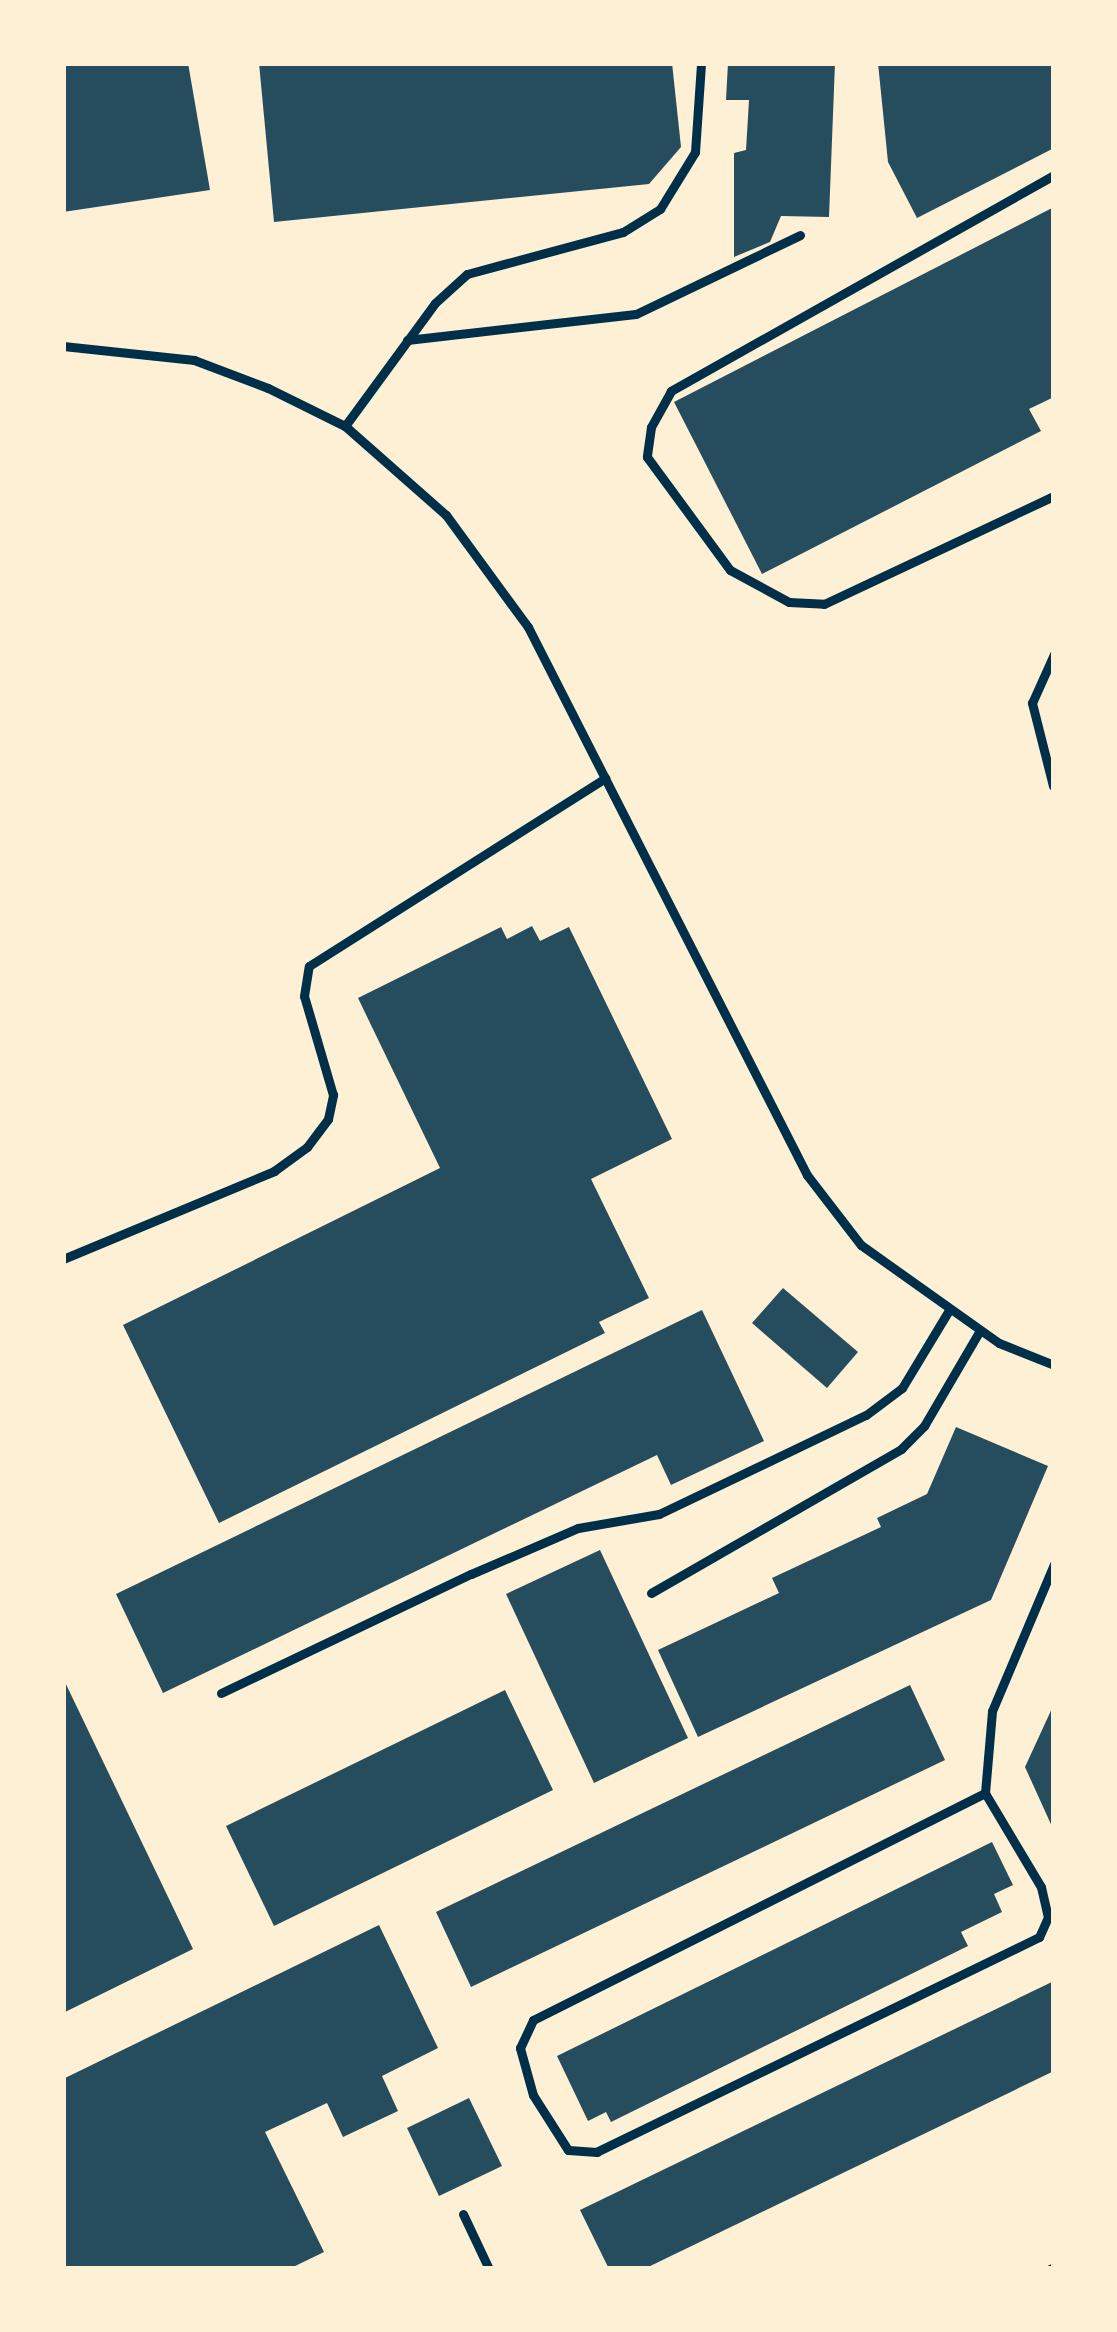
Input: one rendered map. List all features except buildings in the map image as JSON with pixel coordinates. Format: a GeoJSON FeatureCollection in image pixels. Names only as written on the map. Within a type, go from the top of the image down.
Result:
{"type":"FeatureCollection","features":[{"type":"Feature","properties":{"kind":"lane"},"geometry":{"type":"LineString","coordinates":[[346,427],[407,340],[467,274],[623,232],[660,209],[694,152],[701,63]]}},
{"type":"Feature","properties":{"kind":"lane"},"geometry":{"type":"LineString","coordinates":[[1054,175],[671,392],[651,427],[647,457],[730,570],[789,602],[824,604],[1054,496]]}},
{"type":"Feature","properties":{"kind":"lane"},"geometry":{"type":"LineString","coordinates":[[407,340],[636,314],[800,235]]}},
{"type":"Feature","properties":{"kind":"lane"},"geometry":{"type":"LineString","coordinates":[[63,346],[194,360],[346,427],[446,515],[488,566],[605,778],[807,1175],[861,1245],[980,1330],[1054,1365]]}},
{"type":"Feature","properties":{"kind":"lane"},"geometry":{"type":"LineString","coordinates":[[1053,786],[1032,703],[1054,655]]}},
{"type":"Feature","properties":{"kind":"lane"},"geometry":{"type":"LineString","coordinates":[[63,1259],[274,1172],[307,1147],[328,1119],[334,1095],[304,996],[310,966],[605,778]]}},
{"type":"Feature","properties":{"kind":"lane"},"geometry":{"type":"LineString","coordinates":[[221,1693],[471,1574],[578,1528],[659,1514],[866,1415],[902,1388],[949,1310]]}},
{"type":"Feature","properties":{"kind":"lane"},"geometry":{"type":"LineString","coordinates":[[652,1593],[901,1448],[925,1426],[980,1330]]}},
{"type":"Feature","properties":{"kind":"lane"},"geometry":{"type":"LineString","coordinates":[[986,1793],[533,2020],[520,2048],[533,2095],[568,2150],[597,2152],[1039,1937],[1048,1917],[1041,1887],[986,1793],[992,1711],[1054,1564]]}},
{"type":"Feature","properties":{"kind":"lane"},"geometry":{"type":"LineString","coordinates":[[463,2214],[489,2269]]}}]}
